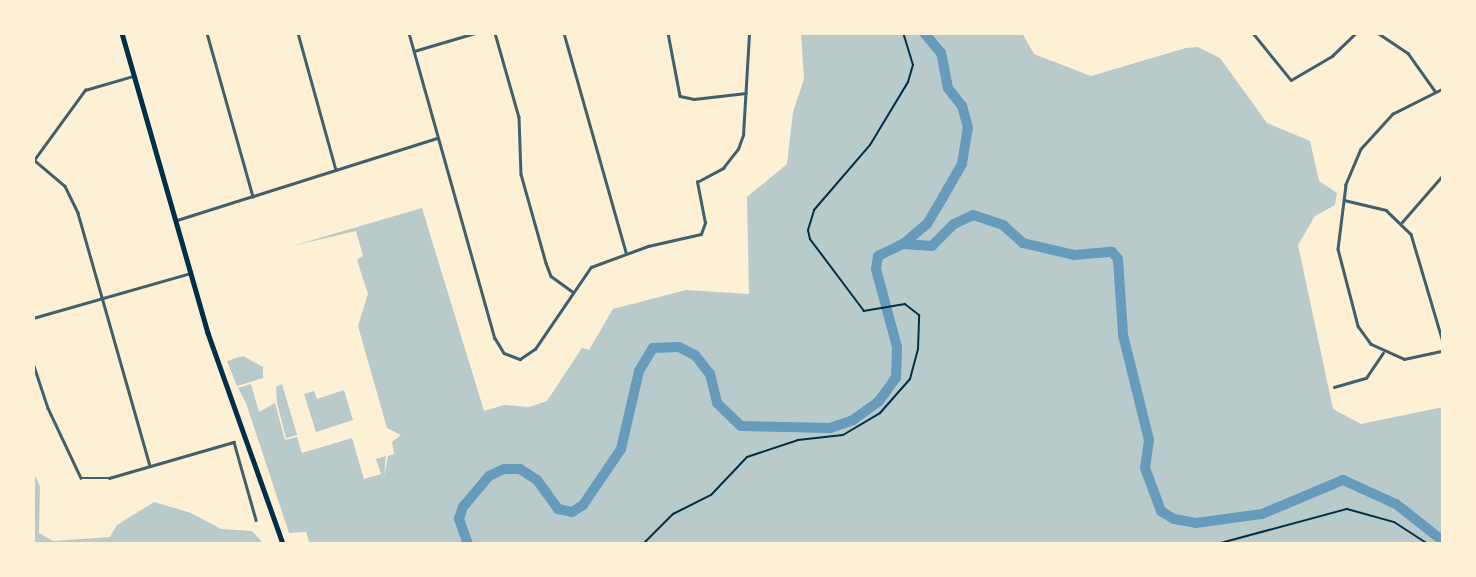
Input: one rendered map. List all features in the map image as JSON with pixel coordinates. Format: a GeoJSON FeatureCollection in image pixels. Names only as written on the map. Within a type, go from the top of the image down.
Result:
{"type":"FeatureCollection","features":[{"type":"Feature","properties":{"kind":"main road"},"geometry":{"type":"LineString","coordinates":[[122,33],[208,333],[283,544]]}},
{"type":"Feature","properties":{"kind":"street"},"geometry":{"type":"LineString","coordinates":[[207,33],[253,197]]}},
{"type":"Feature","properties":{"kind":"street"},"geometry":{"type":"LineString","coordinates":[[298,33],[336,170]]}},
{"type":"Feature","properties":{"kind":"street"},"geometry":{"type":"LineString","coordinates":[[409,33],[495,338],[504,353],[520,359],[529,355],[591,267],[626,252],[701,234],[705,222],[696,182],[723,169],[738,149],[746,93],[749,33]]}},
{"type":"Feature","properties":{"kind":"street"},"geometry":{"type":"LineString","coordinates":[[414,51],[475,33]]}},
{"type":"Feature","properties":{"kind":"street"},"geometry":{"type":"LineString","coordinates":[[495,33],[519,117],[521,174],[546,262],[551,276],[572,291]]}},
{"type":"Feature","properties":{"kind":"street"},"geometry":{"type":"LineString","coordinates":[[564,33],[626,252]]}},
{"type":"Feature","properties":{"kind":"street"},"geometry":{"type":"LineString","coordinates":[[668,33],[680,96],[694,99],[746,93]]}},
{"type":"Feature","properties":{"kind":"street"},"geometry":{"type":"LineString","coordinates":[[1253,33],[1291,80],[1332,56],[1356,33]]}},
{"type":"Feature","properties":{"kind":"street"},"geometry":{"type":"LineString","coordinates":[[1378,33],[1408,53],[1436,90]]}},
{"type":"Feature","properties":{"kind":"street"},"geometry":{"type":"LineString","coordinates":[[134,75],[85,90],[34,160],[70,193],[150,466]]}},
{"type":"Feature","properties":{"kind":"street"},"geometry":{"type":"LineString","coordinates":[[1443,89],[1402,107],[1376,130],[1352,166],[1343,200],[1338,242],[1342,272],[1358,326],[1383,354],[1404,359],[1443,351]]}},
{"type":"Feature","properties":{"kind":"street"},"geometry":{"type":"LineString","coordinates":[[175,221],[437,138]]}},
{"type":"Feature","properties":{"kind":"street"},"geometry":{"type":"LineString","coordinates":[[1402,222],[1443,175]]}},
{"type":"Feature","properties":{"kind":"street"},"geometry":{"type":"LineString","coordinates":[[1343,200],[1386,210],[1402,222],[1417,247],[1443,342]]}},
{"type":"Feature","properties":{"kind":"street"},"geometry":{"type":"LineString","coordinates":[[33,318],[191,273]]}},
{"type":"Feature","properties":{"kind":"street"},"geometry":{"type":"LineString","coordinates":[[1334,387],[1366,378],[1383,354]]}},
{"type":"Feature","properties":{"kind":"street"},"geometry":{"type":"LineString","coordinates":[[33,363],[48,408],[81,478],[95,481],[234,442],[256,520]]}},
{"type":"Feature","properties":{"kind":"path"},"geometry":{"type":"LineString","coordinates":[[643,544],[674,514],[711,495],[747,457],[798,440],[843,435],[880,413],[910,379],[918,349],[919,315],[896,304],[869,311],[858,305],[848,285],[813,243],[808,227],[814,211],[870,145],[908,82],[913,63],[903,33]]}},
{"type":"Feature","properties":{"kind":"path"},"geometry":{"type":"LineString","coordinates":[[1217,544],[1294,526],[1338,509],[1387,519],[1428,544]]}},
{"type":"Feature","properties":{"kind":"shaded area"},"geometry":{"type":"Polygon","coordinates":[[[801,33],[1022,33],[1034,54],[1091,76],[1186,48],[1198,47],[1220,58],[1267,123],[1310,141],[1319,181],[1337,193],[1335,205],[1315,216],[1298,245],[1333,409],[1361,424],[1443,407],[1443,544],[310,544],[306,532],[289,533],[246,403],[238,388],[251,384],[259,412],[275,403],[285,440],[297,437],[302,453],[352,438],[364,479],[381,474],[376,459],[386,456],[384,476],[388,456],[394,454],[392,442],[401,435],[387,428],[358,326],[368,294],[357,260],[363,256],[356,231],[292,246],[422,208],[484,411],[504,405],[529,407],[547,401],[582,348],[589,350],[613,309],[686,290],[749,294],[747,197],[787,164],[793,112],[804,79],[801,33]]]}},
{"type":"Feature","properties":{"kind":"shaded area"},"geometry":{"type":"Polygon","coordinates":[[[243,356],[263,367],[263,378],[237,386],[227,361],[243,356]]]}},
{"type":"Feature","properties":{"kind":"shaded area"},"geometry":{"type":"Polygon","coordinates":[[[282,384],[297,435],[286,438],[277,403],[276,387],[282,384]]]}},
{"type":"Feature","properties":{"kind":"shaded area"},"geometry":{"type":"Polygon","coordinates":[[[344,390],[353,420],[316,432],[304,394],[314,391],[317,399],[344,390]]]}},
{"type":"Feature","properties":{"kind":"shaded area"},"geometry":{"type":"Polygon","coordinates":[[[33,471],[40,486],[39,533],[53,541],[110,537],[117,525],[154,502],[191,513],[221,529],[252,531],[264,544],[33,544],[33,471]]]}},
{"type":"Feature","properties":{"kind":"waterway"},"geometry":{"type":"LineString","coordinates":[[903,244],[927,224],[962,164],[968,128],[962,106],[948,88],[941,53],[924,33]]}},
{"type":"Feature","properties":{"kind":"waterway"},"geometry":{"type":"LineString","coordinates":[[468,544],[459,519],[463,507],[489,476],[504,469],[520,469],[537,480],[558,509],[572,512],[583,505],[621,449],[639,371],[653,348],[679,347],[695,355],[710,374],[717,403],[741,426],[830,428],[853,420],[879,401],[896,378],[897,347],[876,269],[878,256],[903,244],[932,246],[954,224],[973,215],[1003,225],[1023,243],[1074,255],[1112,252],[1118,259],[1123,335],[1149,440],[1145,468],[1161,511],[1174,519],[1196,523],[1262,514],[1343,480],[1396,504],[1443,541]]}}]}
